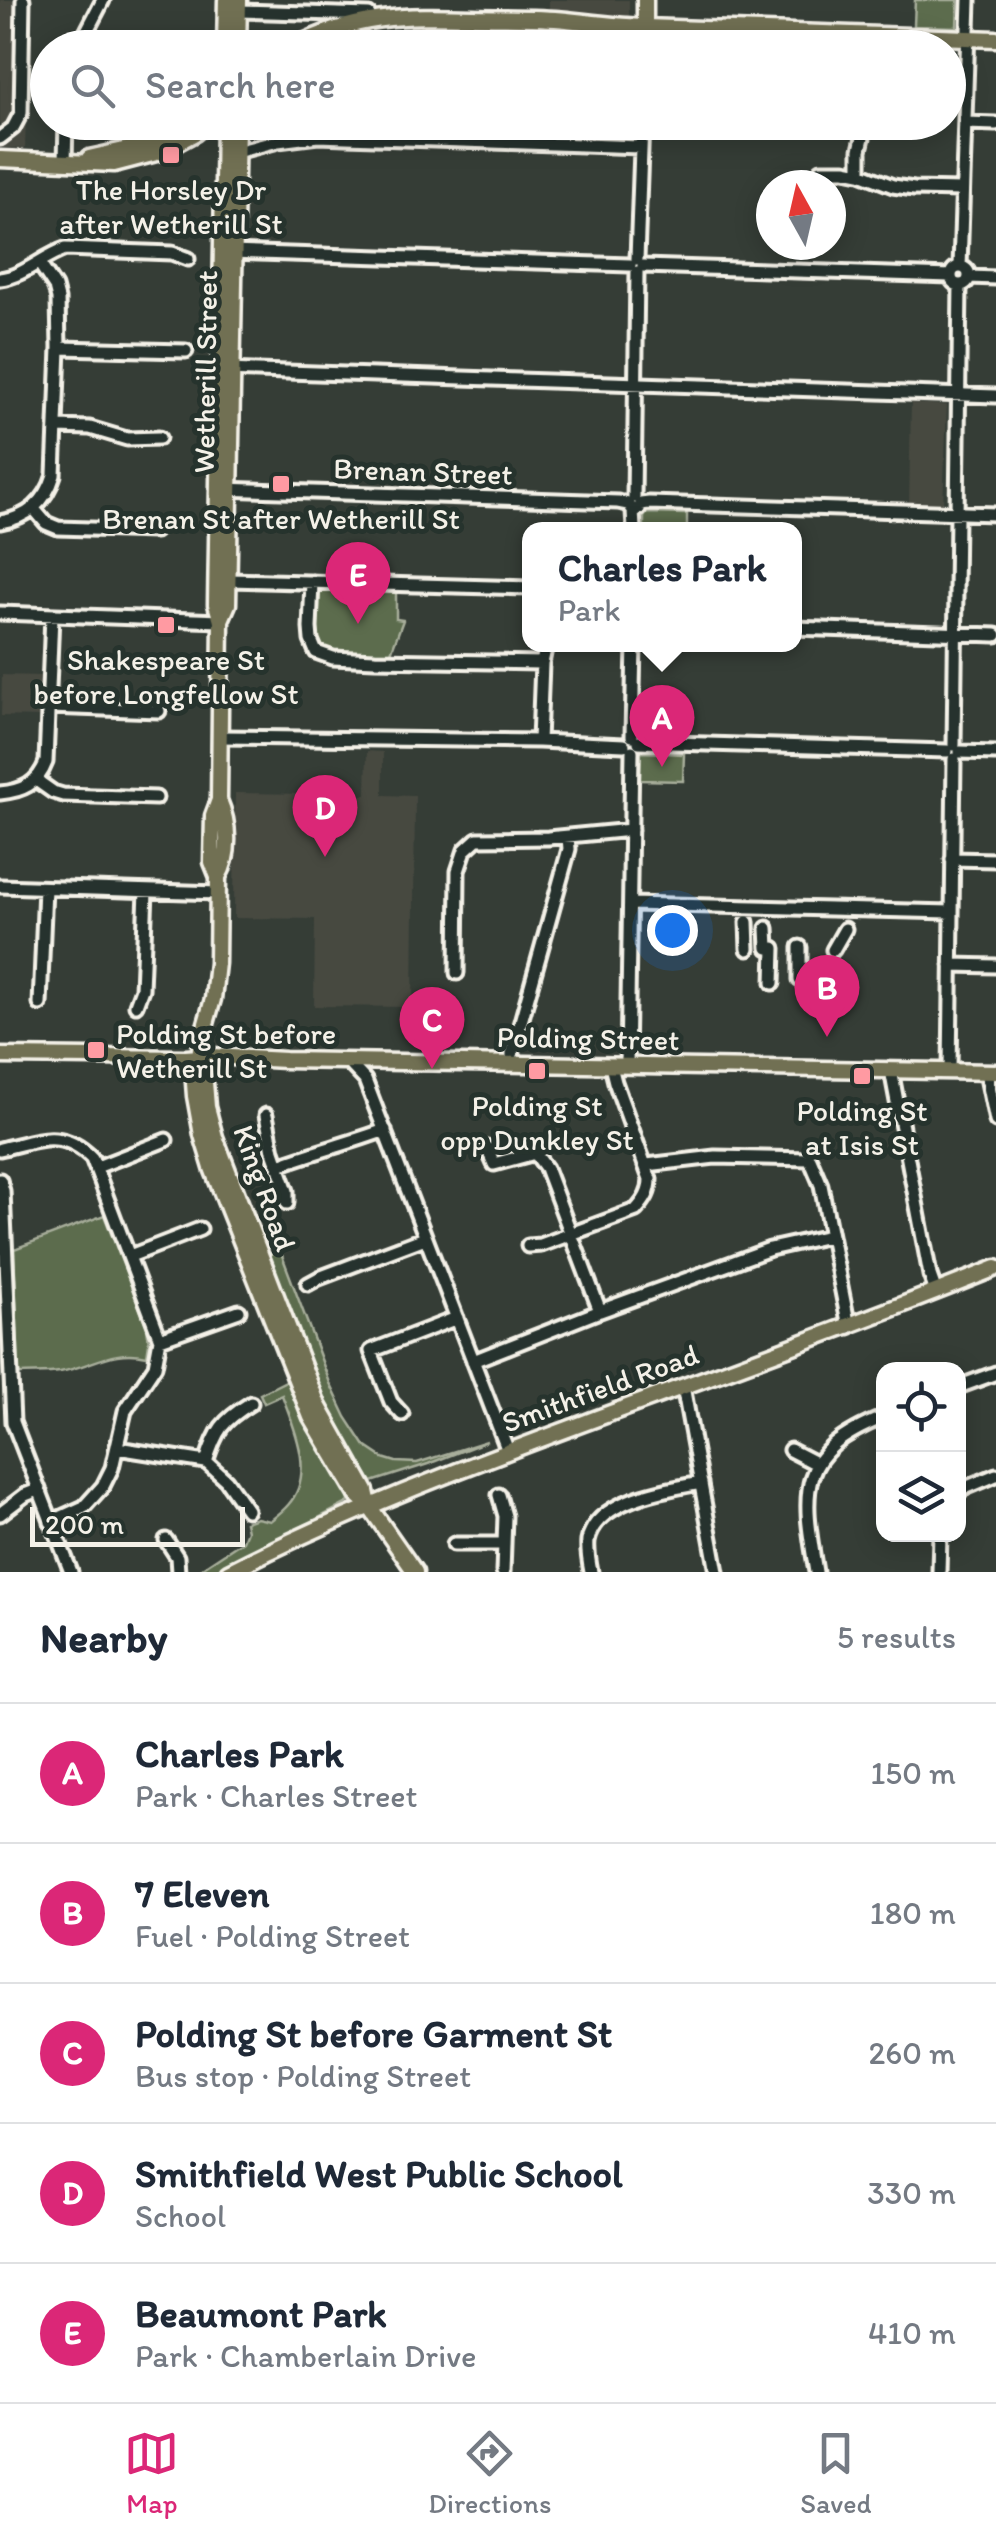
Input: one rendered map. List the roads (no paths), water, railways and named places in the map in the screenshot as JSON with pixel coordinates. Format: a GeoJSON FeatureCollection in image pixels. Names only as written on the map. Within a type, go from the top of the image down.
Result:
{"type":"FeatureCollection","features":[{"type":"Feature","properties":{"kind":"main road"},"geometry":{"type":"LineString","coordinates":[[226,0],[226,30]]}},
{"type":"Feature","properties":{"kind":"main road"},"geometry":{"type":"LineString","coordinates":[[644,27],[645,0]]}},
{"type":"Feature","properties":{"kind":"main road"},"geometry":{"type":"LineString","coordinates":[[334,30],[413,8],[595,25],[732,30]]}},
{"type":"Feature","properties":{"kind":"main road"},"geometry":{"type":"LineString","coordinates":[[355,30],[391,23],[569,28],[595,25]]}},
{"type":"Feature","properties":{"kind":"main road"},"geometry":{"type":"LineString","coordinates":[[968,38],[996,39]]}},
{"type":"Feature","properties":{"kind":"main road"},"geometry":{"type":"LineString","coordinates":[[0,158],[69,161],[133,149],[158,140]]}},
{"type":"Feature","properties":{"kind":"main road"},"geometry":{"type":"LineString","coordinates":[[216,140],[224,165]]}},
{"type":"Feature","properties":{"kind":"main road","name":"Wetherill Street"},"geometry":{"type":"LineString","coordinates":[[224,140],[228,252]]}},
{"type":"Feature","properties":{"kind":"main road","name":"Wetherill Street"},"geometry":{"type":"LineString","coordinates":[[221,620],[228,604],[225,370],[236,140]]}},
{"type":"Feature","properties":{"kind":"main road","name":"Wetherill Street"},"geometry":{"type":"LineString","coordinates":[[199,1057],[216,980],[218,885],[225,865],[226,817],[219,800],[221,620],[216,604],[224,490]]}},
{"type":"Feature","properties":{"kind":"main road","name":"Polding Street"},"geometry":{"type":"LineString","coordinates":[[0,1056],[991,1072]]}},
{"type":"Feature","properties":{"kind":"main road","name":"King Road"},"geometry":{"type":"LineString","coordinates":[[199,1057],[194,1070],[194,1096],[212,1168],[310,1417],[357,1495],[415,1572]]}},
{"type":"Feature","properties":{"kind":"main road","name":"Smithfield Road"},"geometry":{"type":"LineString","coordinates":[[228,1572],[369,1506],[996,1268]]}},
{"type":"Feature","properties":{"kind":"street"},"geometry":{"type":"LineString","coordinates":[[0,138],[21,113],[23,0]]}},
{"type":"Feature","properties":{"kind":"street"},"geometry":{"type":"LineString","coordinates":[[87,30],[103,0]]}},
{"type":"Feature","properties":{"kind":"street"},"geometry":{"type":"LineString","coordinates":[[966,95],[969,0]]}},
{"type":"Feature","properties":{"kind":"street"},"geometry":{"type":"LineString","coordinates":[[239,6],[323,7],[369,14]]}},
{"type":"Feature","properties":{"kind":"street"},"geometry":{"type":"LineString","coordinates":[[966,123],[996,124]]}},
{"type":"Feature","properties":{"kind":"street"},"geometry":{"type":"LineString","coordinates":[[67,140],[69,161]]}},
{"type":"Feature","properties":{"kind":"street"},"geometry":{"type":"LineString","coordinates":[[236,152],[286,140]]}},
{"type":"Feature","properties":{"kind":"street"},"geometry":{"type":"LineString","coordinates":[[447,140],[641,146]]}},
{"type":"Feature","properties":{"kind":"street"},"geometry":{"type":"LineString","coordinates":[[634,522],[641,140]]}},
{"type":"Feature","properties":{"kind":"street"},"geometry":{"type":"LineString","coordinates":[[860,173],[862,140]]}},
{"type":"Feature","properties":{"kind":"street"},"geometry":{"type":"LineString","coordinates":[[950,1071],[964,140]]}},
{"type":"Feature","properties":{"kind":"street"},"geometry":{"type":"LineString","coordinates":[[846,172],[893,186],[961,190]]}},
{"type":"Feature","properties":{"kind":"street"},"geometry":{"type":"LineString","coordinates":[[0,279],[18,275],[65,249],[172,253],[188,259]]}},
{"type":"Feature","properties":{"kind":"street"},"geometry":{"type":"LineString","coordinates":[[228,252],[996,278]]}},
{"type":"Feature","properties":{"kind":"street"},"geometry":{"type":"LineString","coordinates":[[0,522],[34,509],[54,476],[58,299],[56,287],[38,263]]}},
{"type":"Feature","properties":{"kind":"street"},"geometry":{"type":"LineString","coordinates":[[59,348],[186,351]]}},
{"type":"Feature","properties":{"kind":"street"},"geometry":{"type":"LineString","coordinates":[[225,370],[996,396]]}},
{"type":"Feature","properties":{"kind":"street"},"geometry":{"type":"LineString","coordinates":[[57,428],[90,428],[127,439],[158,438]]}},
{"type":"Feature","properties":{"kind":"street","name":"Brenan Street"},"geometry":{"type":"LineString","coordinates":[[224,490],[996,514]]}},
{"type":"Feature","properties":{"kind":"street"},"geometry":{"type":"LineString","coordinates":[[34,509],[46,523],[58,528],[155,532]]}},
{"type":"Feature","properties":{"kind":"street"},"geometry":{"type":"LineString","coordinates":[[228,580],[522,588]]}},
{"type":"Feature","properties":{"kind":"street"},"geometry":{"type":"LineString","coordinates":[[312,582],[311,640],[316,652],[324,656],[542,663]]}},
{"type":"Feature","properties":{"kind":"street"},"geometry":{"type":"LineString","coordinates":[[0,613],[221,620]]}},
{"type":"Feature","properties":{"kind":"street"},"geometry":{"type":"LineString","coordinates":[[0,792],[16,791],[36,780],[46,762],[52,614]]}},
{"type":"Feature","properties":{"kind":"street"},"geometry":{"type":"LineString","coordinates":[[802,628],[996,634]]}},
{"type":"Feature","properties":{"kind":"street"},"geometry":{"type":"LineString","coordinates":[[539,741],[544,652]]}},
{"type":"Feature","properties":{"kind":"street"},"geometry":{"type":"LineString","coordinates":[[528,1246],[542,1246],[636,1210],[650,1188],[647,1165],[614,1082],[619,1066],[630,904],[634,652]]}},
{"type":"Feature","properties":{"kind":"street"},"geometry":{"type":"LineString","coordinates":[[49,707],[158,711]]}},
{"type":"Feature","properties":{"kind":"street"},"geometry":{"type":"LineString","coordinates":[[220,738],[539,741],[996,753]]}},
{"type":"Feature","properties":{"kind":"street"},"geometry":{"type":"LineString","coordinates":[[36,780],[63,795],[156,798]]}},
{"type":"Feature","properties":{"kind":"street"},"geometry":{"type":"LineString","coordinates":[[457,973],[458,870],[465,850],[478,839],[568,837],[631,830]]}},
{"type":"Feature","properties":{"kind":"street"},"geometry":{"type":"LineString","coordinates":[[512,1064],[569,850],[568,837]]}},
{"type":"Feature","properties":{"kind":"street"},"geometry":{"type":"LineString","coordinates":[[952,859],[996,860]]}},
{"type":"Feature","properties":{"kind":"street"},"geometry":{"type":"LineString","coordinates":[[0,886],[146,891],[218,885]]}},
{"type":"Feature","properties":{"kind":"street"},"geometry":{"type":"LineString","coordinates":[[40,1004],[44,888]]}},
{"type":"Feature","properties":{"kind":"street"},"geometry":{"type":"LineString","coordinates":[[136,1005],[142,989],[146,891]]}},
{"type":"Feature","properties":{"kind":"street"},"geometry":{"type":"LineString","coordinates":[[630,904],[951,912]]}},
{"type":"Feature","properties":{"kind":"street"},"geometry":{"type":"LineString","coordinates":[[746,922],[748,949]]}},
{"type":"Feature","properties":{"kind":"street"},"geometry":{"type":"LineString","coordinates":[[768,928],[773,983]]}},
{"type":"Feature","properties":{"kind":"street"},"geometry":{"type":"LineString","coordinates":[[833,950],[845,929]]}},
{"type":"Feature","properties":{"kind":"street"},"geometry":{"type":"LineString","coordinates":[[795,933],[800,980]]}},
{"type":"Feature","properties":{"kind":"street"},"geometry":{"type":"LineString","coordinates":[[952,965],[996,966]]}},
{"type":"Feature","properties":{"kind":"street"},"geometry":{"type":"LineString","coordinates":[[347,1061],[365,1080],[508,1451]]}},
{"type":"Feature","properties":{"kind":"street"},"geometry":{"type":"LineString","coordinates":[[365,1080],[368,1068],[376,1062]]}},
{"type":"Feature","properties":{"kind":"street"},"geometry":{"type":"LineString","coordinates":[[891,1070],[936,1292]]}},
{"type":"Feature","properties":{"kind":"street"},"geometry":{"type":"LineString","coordinates":[[991,1072],[996,1121]]}},
{"type":"Feature","properties":{"kind":"street"},"geometry":{"type":"LineString","coordinates":[[266,1115],[287,1203]]}},
{"type":"Feature","properties":{"kind":"street"},"geometry":{"type":"LineString","coordinates":[[279,1165],[385,1130]]}},
{"type":"Feature","properties":{"kind":"street"},"geometry":{"type":"LineString","coordinates":[[0,1149],[65,1139],[83,1149],[96,1167],[160,1340],[155,1366],[125,1411],[112,1468],[98,1493],[84,1507],[51,1522]]}},
{"type":"Feature","properties":{"kind":"street"},"geometry":{"type":"LineString","coordinates":[[96,1167],[166,1140]]}},
{"type":"Feature","properties":{"kind":"street"},"geometry":{"type":"LineString","coordinates":[[487,1148],[494,1164],[535,1154],[546,1168],[600,1310]]}},
{"type":"Feature","properties":{"kind":"street"},"geometry":{"type":"LineString","coordinates":[[647,1165],[715,1156],[810,1159],[821,1186],[849,1326]]}},
{"type":"Feature","properties":{"kind":"street"},"geometry":{"type":"LineString","coordinates":[[0,1180],[6,1401],[70,1572]]}},
{"type":"Feature","properties":{"kind":"street"},"geometry":{"type":"LineString","coordinates":[[130,1256],[200,1229]]}},
{"type":"Feature","properties":{"kind":"street"},"geometry":{"type":"LineString","coordinates":[[474,1360],[770,1249],[830,1236]]}},
{"type":"Feature","properties":{"kind":"street"},"geometry":{"type":"LineString","coordinates":[[308,1284],[425,1238]]}},
{"type":"Feature","properties":{"kind":"street"},"geometry":{"type":"LineString","coordinates":[[160,1340],[240,1311]]}},
{"type":"Feature","properties":{"kind":"street"},"geometry":{"type":"LineString","coordinates":[[402,1414],[391,1402],[372,1351],[457,1318]]}},
{"type":"Feature","properties":{"kind":"street"},"geometry":{"type":"LineString","coordinates":[[966,1385],[996,1374]]}},
{"type":"Feature","properties":{"kind":"street"},"geometry":{"type":"LineString","coordinates":[[683,1386],[717,1572]]}},
{"type":"Feature","properties":{"kind":"street"},"geometry":{"type":"LineString","coordinates":[[206,1462],[219,1428],[251,1403]]}},
{"type":"Feature","properties":{"kind":"street"},"geometry":{"type":"LineString","coordinates":[[816,1572],[806,1515],[810,1482],[818,1464],[841,1438],[876,1422]]}},
{"type":"Feature","properties":{"kind":"street"},"geometry":{"type":"LineString","coordinates":[[117,1448],[206,1462],[226,1480],[246,1510]]}},
{"type":"Feature","properties":{"kind":"street"},"geometry":{"type":"LineString","coordinates":[[790,1450],[818,1464]]}},
{"type":"Feature","properties":{"kind":"street"},"geometry":{"type":"LineString","coordinates":[[966,1488],[996,1475]]}},
{"type":"Feature","properties":{"kind":"street"},"geometry":{"type":"LineString","coordinates":[[590,1572],[588,1539],[599,1517],[628,1502],[700,1483]]}},
{"type":"Feature","properties":{"kind":"street"},"geometry":{"type":"LineString","coordinates":[[0,1514],[24,1495],[38,1490]]}},
{"type":"Feature","properties":{"kind":"street"},"geometry":{"type":"LineString","coordinates":[[499,1495],[504,1516],[504,1572]]}},
{"type":"Feature","properties":{"kind":"street"},"geometry":{"type":"LineString","coordinates":[[166,1540],[177,1557],[178,1572]]}},
{"type":"Feature","properties":{"kind":"street"},"geometry":{"type":"LineString","coordinates":[[939,1572],[940,1542]]}},
{"type":"Feature","properties":{"kind":"street"},"geometry":{"type":"LineString","coordinates":[[454,1544],[504,1544]]}},
{"type":"Feature","properties":{"kind":"place","name":"The Horsley Dr after Wetherill St"},"geometry":{"type":"Point","coordinates":[171,155]}},
{"type":"Feature","properties":{"kind":"place","name":"Brenan St after Wetherill St"},"geometry":{"type":"Point","coordinates":[281,484]}},
{"type":"Feature","properties":{"kind":"place","name":"Beaumont Park"},"geometry":{"type":"Point","coordinates":[358,624]}},
{"type":"Feature","properties":{"kind":"place","name":"Shakespeare St before Longfellow St"},"geometry":{"type":"Point","coordinates":[166,625]}},
{"type":"Feature","properties":{"kind":"place","name":"Charles Park"},"geometry":{"type":"Point","coordinates":[662,767]}},
{"type":"Feature","properties":{"kind":"place","name":"Smithfield West Public School"},"geometry":{"type":"Point","coordinates":[325,857]}},
{"type":"Feature","properties":{"kind":"place","name":"7 Eleven"},"geometry":{"type":"Point","coordinates":[827,1037]}},
{"type":"Feature","properties":{"kind":"place","name":"Polding St before Wetherill St"},"geometry":{"type":"Point","coordinates":[96,1050]}},
{"type":"Feature","properties":{"kind":"place","name":"Polding St before Garment St"},"geometry":{"type":"Point","coordinates":[432,1069]}},
{"type":"Feature","properties":{"kind":"place","name":"Polding St opp Dunkley St"},"geometry":{"type":"Point","coordinates":[537,1071]}},
{"type":"Feature","properties":{"kind":"place","name":"Polding St at Isis St"},"geometry":{"type":"Point","coordinates":[862,1076]}}]}
